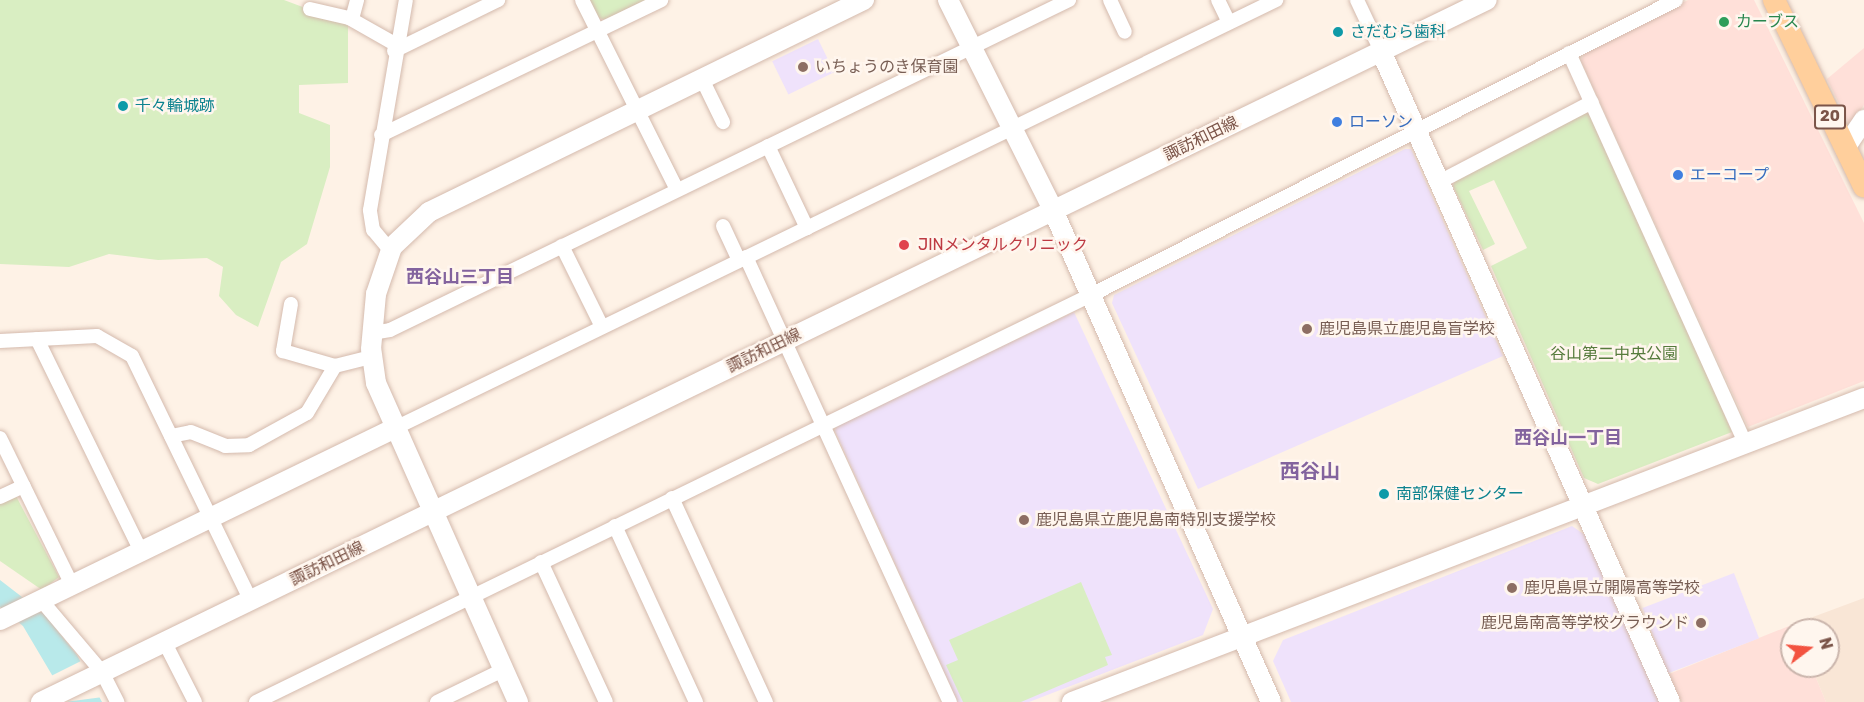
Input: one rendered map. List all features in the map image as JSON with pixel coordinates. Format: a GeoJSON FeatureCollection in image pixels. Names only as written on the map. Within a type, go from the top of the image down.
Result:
{"type":"FeatureCollection","features":[{"type":"Feature","properties":{"kind":"main road","name":"20"},"geometry":{"type":"LineString","coordinates":[[1774,0],[1864,186]]}},
{"type":"Feature","properties":{"kind":"street"},"geometry":{"type":"LineString","coordinates":[[352,19],[357,0]]}},
{"type":"Feature","properties":{"kind":"street"},"geometry":{"type":"LineString","coordinates":[[390,250],[371,222],[394,47],[406,0]]}},
{"type":"Feature","properties":{"kind":"street"},"geometry":{"type":"LineString","coordinates":[[394,47],[498,0]]}},
{"type":"Feature","properties":{"kind":"street"},"geometry":{"type":"LineString","coordinates":[[582,0],[677,190]]}},
{"type":"Feature","properties":{"kind":"street"},"geometry":{"type":"LineString","coordinates":[[381,135],[661,0]]}},
{"type":"Feature","properties":{"kind":"street"},"geometry":{"type":"LineString","coordinates":[[518,702],[393,429],[372,357],[376,294],[390,250],[429,212],[864,0]]}},
{"type":"Feature","properties":{"kind":"street"},"geometry":{"type":"LineString","coordinates":[[948,0],[1053,210],[1271,702]]}},
{"type":"Feature","properties":{"kind":"street"},"geometry":{"type":"LineString","coordinates":[[372,333],[390,330],[1069,0]]}},
{"type":"Feature","properties":{"kind":"street"},"geometry":{"type":"LineString","coordinates":[[1110,0],[1125,32]]}},
{"type":"Feature","properties":{"kind":"street"},"geometry":{"type":"LineString","coordinates":[[1218,0],[1229,23]]}},
{"type":"Feature","properties":{"kind":"street"},"geometry":{"type":"LineString","coordinates":[[1,619],[1276,0]]}},
{"type":"Feature","properties":{"kind":"street"},"geometry":{"type":"LineString","coordinates":[[1357,0],[1441,181],[1671,702]]}},
{"type":"Feature","properties":{"kind":"street","name":"諏訪和田線"},"geometry":{"type":"LineString","coordinates":[[49,698],[1487,0]]}},
{"type":"Feature","properties":{"kind":"street"},"geometry":{"type":"LineString","coordinates":[[264,700],[541,562],[1091,295],[1676,0]]}},
{"type":"Feature","properties":{"kind":"street"},"geometry":{"type":"LineString","coordinates":[[310,9],[352,19],[394,47]]}},
{"type":"Feature","properties":{"kind":"street"},"geometry":{"type":"LineString","coordinates":[[1569,53],[1745,443]]}},
{"type":"Feature","properties":{"kind":"street"},"geometry":{"type":"LineString","coordinates":[[702,80],[723,122]]}},
{"type":"Feature","properties":{"kind":"street"},"geometry":{"type":"LineString","coordinates":[[1441,181],[1592,102]]}},
{"type":"Feature","properties":{"kind":"street"},"geometry":{"type":"LineString","coordinates":[[1845,147],[1864,120]]}},
{"type":"Feature","properties":{"kind":"street"},"geometry":{"type":"LineString","coordinates":[[768,146],[807,228]]}},
{"type":"Feature","properties":{"kind":"street"},"geometry":{"type":"LineString","coordinates":[[723,226],[743,259],[785,341],[950,702]]}},
{"type":"Feature","properties":{"kind":"street"},"geometry":{"type":"LineString","coordinates":[[562,246],[602,327]]}},
{"type":"Feature","properties":{"kind":"street"},"geometry":{"type":"LineString","coordinates":[[291,304],[283,351],[335,366],[372,357]]}},
{"type":"Feature","properties":{"kind":"street"},"geometry":{"type":"LineString","coordinates":[[0,341],[97,336],[124,349],[171,436],[251,601]]}},
{"type":"Feature","properties":{"kind":"street"},"geometry":{"type":"LineString","coordinates":[[38,339],[141,551]]}},
{"type":"Feature","properties":{"kind":"street"},"geometry":{"type":"LineString","coordinates":[[171,436],[191,432],[225,446],[249,445],[307,413],[335,366]]}},
{"type":"Feature","properties":{"kind":"street"},"geometry":{"type":"LineString","coordinates":[[1072,702],[1864,398]]}},
{"type":"Feature","properties":{"kind":"street"},"geometry":{"type":"LineString","coordinates":[[0,438],[72,585]]}},
{"type":"Feature","properties":{"kind":"street"},"geometry":{"type":"LineString","coordinates":[[0,497],[24,486]]}},
{"type":"Feature","properties":{"kind":"street"},"geometry":{"type":"LineString","coordinates":[[672,498],[766,702]]}},
{"type":"Feature","properties":{"kind":"street"},"geometry":{"type":"LineString","coordinates":[[615,526],[696,702]]}},
{"type":"Feature","properties":{"kind":"street"},"geometry":{"type":"LineString","coordinates":[[541,562],[606,702]]}},
{"type":"Feature","properties":{"kind":"street"},"geometry":{"type":"LineString","coordinates":[[38,601],[99,674],[117,702]]}},
{"type":"Feature","properties":{"kind":"street"},"geometry":{"type":"LineString","coordinates":[[165,643],[195,702]]}},
{"type":"Feature","properties":{"kind":"street"},"geometry":{"type":"LineString","coordinates":[[437,702],[503,669]]}},
{"type":"Feature","properties":{"kind":"shaded area"},"geometry":{"type":"Polygon","coordinates":[[[1688,0],[1754,0],[1864,223],[1864,381],[1748,427],[1581,61],[1585,52],[1688,0]]]}},
{"type":"Feature","properties":{"kind":"shaded area","name":"いちょうのき保育園"},"geometry":{"type":"Polygon","coordinates":[[[818,39],[834,72],[788,95],[772,61],[818,39]]]}},
{"type":"Feature","properties":{"kind":"shaded area"},"geometry":{"type":"Polygon","coordinates":[[[1864,48],[1864,105],[1850,126],[1827,79],[1864,48]]]}},
{"type":"Feature","properties":{"kind":"shaded area","name":"鹿児島県立鹿児島盲学校"},"geometry":{"type":"Polygon","coordinates":[[[1405,149],[1411,149],[1503,356],[1198,489],[1112,303],[1114,295],[1405,149]]]}},
{"type":"Feature","properties":{"kind":"shaded area","name":"鹿児島県立鹿児島南特別支援学校"},"geometry":{"type":"Polygon","coordinates":[[[1074,312],[1213,609],[1203,635],[1029,702],[958,702],[835,431],[837,425],[1074,312]]]}},
{"type":"Feature","properties":{"kind":"shaded area","name":"鹿児島県立開陽高等学校"},"geometry":{"type":"Polygon","coordinates":[[[1572,526],[1585,535],[1659,702],[1291,702],[1273,661],[1283,640],[1572,526]]]}},
{"type":"Feature","properties":{"kind":"shaded area","name":"鹿児島南高等学校グラウンド"},"geometry":{"type":"Polygon","coordinates":[[[1734,573],[1759,638],[1668,673],[1643,608],[1734,573]]]}},
{"type":"Feature","properties":{"kind":"shaded area"},"geometry":{"type":"Polygon","coordinates":[[[1864,598],[1864,702],[1826,702],[1816,678],[1840,678],[1840,618],[1810,618],[1864,598]]]}},
{"type":"Feature","properties":{"kind":"shaded area"},"geometry":{"type":"Polygon","coordinates":[[[1780,630],[1780,678],[1816,678],[1826,702],[1681,702],[1669,674],[1780,630]]]}},
{"type":"Feature","properties":{"kind":"green space"},"geometry":{"type":"Polygon","coordinates":[[[0,0],[284,0],[348,24],[348,83],[299,85],[299,113],[330,125],[330,167],[307,244],[281,262],[258,327],[236,315],[219,296],[223,267],[207,258],[158,260],[109,254],[69,267],[0,264],[0,0]]]}},
{"type":"Feature","properties":{"kind":"green space"},"geometry":{"type":"Polygon","coordinates":[[[590,0],[647,0],[607,20],[599,18],[590,0]]]}},
{"type":"Feature","properties":{"kind":"green space","name":"谷山第二中央公園"},"geometry":{"type":"Polygon","coordinates":[[[1586,111],[1593,116],[1732,432],[1598,484],[1584,478],[1491,266],[1527,248],[1494,180],[1469,191],[1495,244],[1483,250],[1453,186],[1456,177],[1586,111]]]}},
{"type":"Feature","properties":{"kind":"green space"},"geometry":{"type":"Polygon","coordinates":[[[16,496],[59,577],[42,590],[0,561],[0,504],[16,496]]]}},
{"type":"Feature","properties":{"kind":"green space"},"geometry":{"type":"Polygon","coordinates":[[[1081,582],[1112,655],[1105,657],[1108,665],[1021,702],[963,702],[946,665],[958,660],[949,640],[1081,582]]]}},
{"type":"Feature","properties":{"kind":"water"},"geometry":{"type":"Polygon","coordinates":[[[0,580],[44,614],[77,655],[102,702],[68,702],[23,626],[0,607],[0,580]]]}},
{"type":"Feature","properties":{"kind":"pier"},"geometry":{"type":"Polygon","coordinates":[[[83,660],[103,697],[65,702],[51,676],[83,660]]]}},
{"type":"Feature","properties":{"kind":"place","name":"カーブス"},"geometry":{"type":"Point","coordinates":[1724,22]}},
{"type":"Feature","properties":{"kind":"place","name":"さだむら歯科"},"geometry":{"type":"Point","coordinates":[1338,32]}},
{"type":"Feature","properties":{"kind":"place","name":"いちょうのき保育園"},"geometry":{"type":"Point","coordinates":[803,67]}},
{"type":"Feature","properties":{"kind":"place","name":"千々輪城跡"},"geometry":{"type":"Point","coordinates":[123,106]}},
{"type":"Feature","properties":{"kind":"place","name":"ローソン"},"geometry":{"type":"Point","coordinates":[1337,122]}},
{"type":"Feature","properties":{"kind":"place","name":"エーコープ"},"geometry":{"type":"Point","coordinates":[1678,175]}},
{"type":"Feature","properties":{"kind":"place","name":"JINメンタルクリニック"},"geometry":{"type":"Point","coordinates":[904,245]}},
{"type":"Feature","properties":{"kind":"place","name":"鹿児島県立鹿児島盲学校"},"geometry":{"type":"Point","coordinates":[1307,329]}},
{"type":"Feature","properties":{"kind":"place","name":"南部保健センター"},"geometry":{"type":"Point","coordinates":[1384,494]}},
{"type":"Feature","properties":{"kind":"place","name":"鹿児島県立鹿児島南特別支援学校"},"geometry":{"type":"Point","coordinates":[1024,520]}},
{"type":"Feature","properties":{"kind":"place","name":"鹿児島県立開陽高等学校"},"geometry":{"type":"Point","coordinates":[1512,588]}},
{"type":"Feature","properties":{"kind":"place","name":"鹿児島南高等学校グラウンド"},"geometry":{"type":"Point","coordinates":[1701,623]}},
{"type":"Feature","properties":{"kind":"district","name":"西谷山三丁目"},"geometry":{"type":"Point","coordinates":[460,277]}},
{"type":"Feature","properties":{"kind":"district","name":"西谷山一丁目"},"geometry":{"type":"Point","coordinates":[1568,438]}},
{"type":"Feature","properties":{"kind":"district","name":"西谷山"},"geometry":{"type":"Point","coordinates":[1310,471]}}]}
